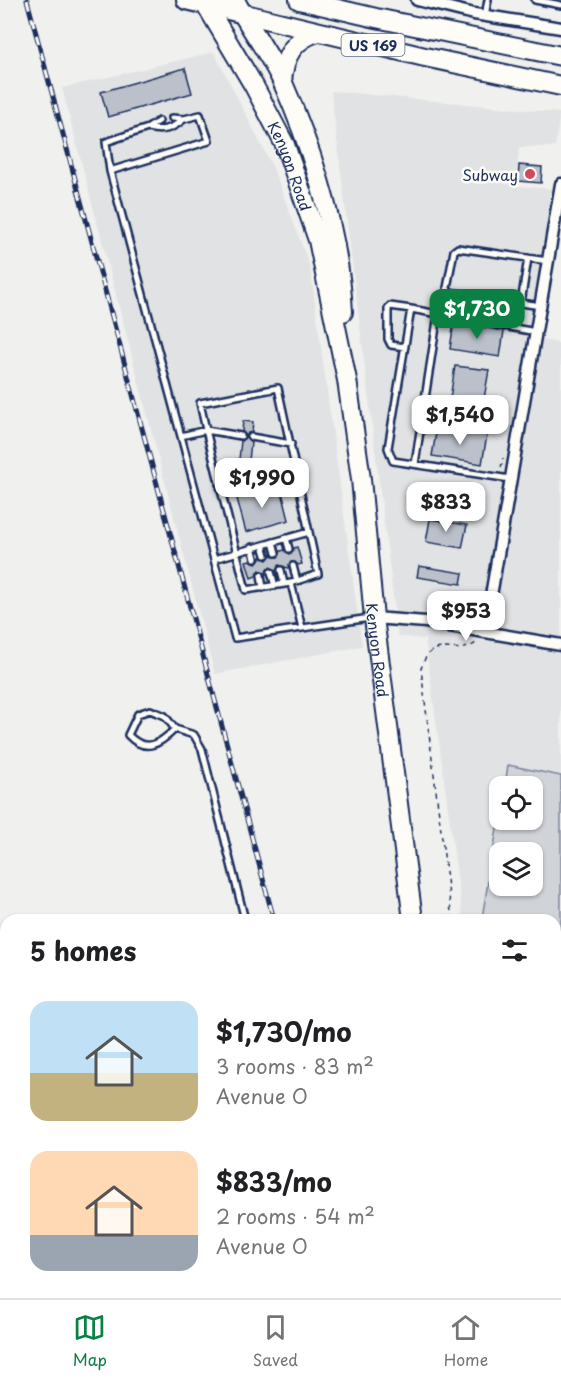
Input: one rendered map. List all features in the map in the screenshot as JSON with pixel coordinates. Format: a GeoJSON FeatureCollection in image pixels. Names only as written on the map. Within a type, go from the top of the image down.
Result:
{"type":"FeatureCollection","features":[{"type":"Feature","properties":{"kind":"main road","name":"US 169"},"geometry":{"type":"LineString","coordinates":[[186,0],[238,7],[318,32],[561,86]]}},
{"type":"Feature","properties":{"kind":"main road","name":"US 169"},"geometry":{"type":"LineString","coordinates":[[299,0],[561,56]]}},
{"type":"Feature","properties":{"kind":"main road","name":"Kenyon Road"},"geometry":{"type":"LineString","coordinates":[[204,2],[254,86],[285,145],[318,240],[347,380],[362,479],[374,618],[412,914]]}},
{"type":"Feature","properties":{"kind":"main road","name":"Kenyon Road"},"geometry":{"type":"LineString","coordinates":[[238,7],[282,81],[318,183],[333,237],[342,287],[347,380]]}},
{"type":"Feature","properties":{"kind":"main road"},"geometry":{"type":"LineString","coordinates":[[282,81],[284,64],[290,51],[297,42],[318,32]]}},
{"type":"Feature","properties":{"kind":"street"},"geometry":{"type":"LineString","coordinates":[[417,0],[485,16],[561,28]]}},
{"type":"Feature","properties":{"kind":"street"},"geometry":{"type":"LineString","coordinates":[[485,631],[561,184]]}},
{"type":"Feature","properties":{"kind":"street"},"geometry":{"type":"LineString","coordinates":[[374,618],[426,622],[561,645]]}},
{"type":"Feature","properties":{"kind":"lane"},"geometry":{"type":"LineString","coordinates":[[485,16],[488,0]]}},
{"type":"Feature","properties":{"kind":"lane"},"geometry":{"type":"LineString","coordinates":[[535,0],[561,5]]}},
{"type":"Feature","properties":{"kind":"lane"},"geometry":{"type":"LineString","coordinates":[[110,171],[209,141],[200,115],[184,119],[172,118]]}},
{"type":"Feature","properties":{"kind":"lane"},"geometry":{"type":"LineString","coordinates":[[148,128],[160,131],[174,127],[184,119]]}},
{"type":"Feature","properties":{"kind":"lane"},"geometry":{"type":"LineString","coordinates":[[159,121],[148,128],[106,142],[110,171],[235,638],[374,618]]}},
{"type":"Feature","properties":{"kind":"lane"},"geometry":{"type":"LineString","coordinates":[[541,306],[449,292],[447,288],[454,251],[458,248],[548,261]]}},
{"type":"Feature","properties":{"kind":"lane"},"geometry":{"type":"LineString","coordinates":[[521,303],[528,258]]}},
{"type":"Feature","properties":{"kind":"lane"},"geometry":{"type":"LineString","coordinates":[[405,347],[391,345],[388,339],[388,309],[390,306],[536,332]]}},
{"type":"Feature","properties":{"kind":"lane"},"geometry":{"type":"LineString","coordinates":[[411,309],[388,448],[393,460],[512,480]]}},
{"type":"Feature","properties":{"kind":"lane"},"geometry":{"type":"LineString","coordinates":[[415,464],[438,314]]}},
{"type":"Feature","properties":{"kind":"lane"},"geometry":{"type":"LineString","coordinates":[[278,388],[291,444],[318,574],[294,582],[246,590],[200,403],[278,388]]}},
{"type":"Feature","properties":{"kind":"lane"},"geometry":{"type":"LineString","coordinates":[[181,436],[206,430],[241,436]]}},
{"type":"Feature","properties":{"kind":"lane"},"geometry":{"type":"LineString","coordinates":[[251,438],[291,444]]}},
{"type":"Feature","properties":{"kind":"lane"},"geometry":{"type":"LineString","coordinates":[[219,484],[296,466]]}},
{"type":"Feature","properties":{"kind":"lane"},"geometry":{"type":"LineString","coordinates":[[214,559],[309,532]]}},
{"type":"Feature","properties":{"kind":"lane"},"geometry":{"type":"LineString","coordinates":[[286,538],[289,549]]}},
{"type":"Feature","properties":{"kind":"lane"},"geometry":{"type":"LineString","coordinates":[[273,542],[276,553]]}},
{"type":"Feature","properties":{"kind":"lane"},"geometry":{"type":"LineString","coordinates":[[263,545],[266,555]]}},
{"type":"Feature","properties":{"kind":"lane"},"geometry":{"type":"LineString","coordinates":[[252,548],[255,558]]}},
{"type":"Feature","properties":{"kind":"lane"},"geometry":{"type":"LineString","coordinates":[[293,566],[302,628]]}},
{"type":"Feature","properties":{"kind":"lane"},"geometry":{"type":"LineString","coordinates":[[280,570],[284,584]]}},
{"type":"Feature","properties":{"kind":"lane"},"geometry":{"type":"LineString","coordinates":[[272,572],[275,586]]}},
{"type":"Feature","properties":{"kind":"lane"},"geometry":{"type":"LineString","coordinates":[[261,575],[263,588]]}},
{"type":"Feature","properties":{"kind":"lane"},"geometry":{"type":"LineString","coordinates":[[175,729],[164,740],[148,746],[136,743],[128,735],[138,714],[150,710],[165,716],[175,729],[194,735],[202,748],[244,914]]}},
{"type":"Feature","properties":{"kind":"shaded area"},"geometry":{"type":"Polygon","coordinates":[[[214,52],[273,168],[310,267],[362,646],[215,674],[62,88],[214,52]]]}},
{"type":"Feature","properties":{"kind":"shaded area"},"geometry":{"type":"Polygon","coordinates":[[[331,91],[560,113],[555,147],[519,147],[516,186],[551,189],[530,337],[561,344],[561,914],[462,914],[425,639],[398,636],[331,91]]]}},
{"type":"Feature","properties":{"kind":"shaded area"},"geometry":{"type":"Polygon","coordinates":[[[508,765],[561,776],[561,914],[483,914],[489,876],[489,896],[543,896],[543,842],[495,842],[497,830],[543,830],[543,776],[506,776],[508,765]]]}},
{"type":"Feature","properties":{"kind":"building"},"geometry":{"type":"Polygon","coordinates":[[[185,68],[192,93],[108,117],[101,92],[185,68]]]}},
{"type":"Feature","properties":{"kind":"building","name":"Subway"},"geometry":{"type":"Polygon","coordinates":[[[519,165],[542,167],[541,183],[518,181],[519,165]]]}},
{"type":"Feature","properties":{"kind":"building"},"geometry":{"type":"Polygon","coordinates":[[[454,322],[504,331],[500,357],[450,349],[454,322]]]}},
{"type":"Feature","properties":{"kind":"building"},"geometry":{"type":"Polygon","coordinates":[[[455,366],[489,370],[481,416],[448,412],[455,366]]]}},
{"type":"Feature","properties":{"kind":"building"},"geometry":{"type":"Polygon","coordinates":[[[243,421],[253,422],[252,432],[246,437],[251,442],[249,461],[239,460],[241,441],[246,436],[242,431],[243,421]]]}},
{"type":"Feature","properties":{"kind":"building"},"geometry":{"type":"Polygon","coordinates":[[[437,427],[487,435],[482,464],[432,456],[437,427]]]}},
{"type":"Feature","properties":{"kind":"building"},"geometry":{"type":"Polygon","coordinates":[[[266,487],[269,496],[282,492],[289,520],[246,532],[236,495],[266,487]]]}},
{"type":"Feature","properties":{"kind":"building"},"geometry":{"type":"Polygon","coordinates":[[[430,519],[467,525],[462,548],[426,542],[430,519]]]}},
{"type":"Feature","properties":{"kind":"building"},"geometry":{"type":"Polygon","coordinates":[[[297,547],[302,564],[291,562],[288,568],[279,565],[276,571],[270,567],[266,574],[260,570],[256,576],[251,578],[246,561],[256,563],[261,557],[267,560],[271,554],[278,557],[284,550],[290,554],[297,547]]]}},
{"type":"Feature","properties":{"kind":"building"},"geometry":{"type":"Polygon","coordinates":[[[419,566],[463,573],[461,584],[417,577],[419,566]]]}},
{"type":"Feature","properties":{"kind":"railway"},"geometry":{"type":"LineString","coordinates":[[27,0],[272,914]]}},
{"type":"Feature","properties":{"kind":"place","name":"Subway"},"geometry":{"type":"Point","coordinates":[530,174]}}]}
